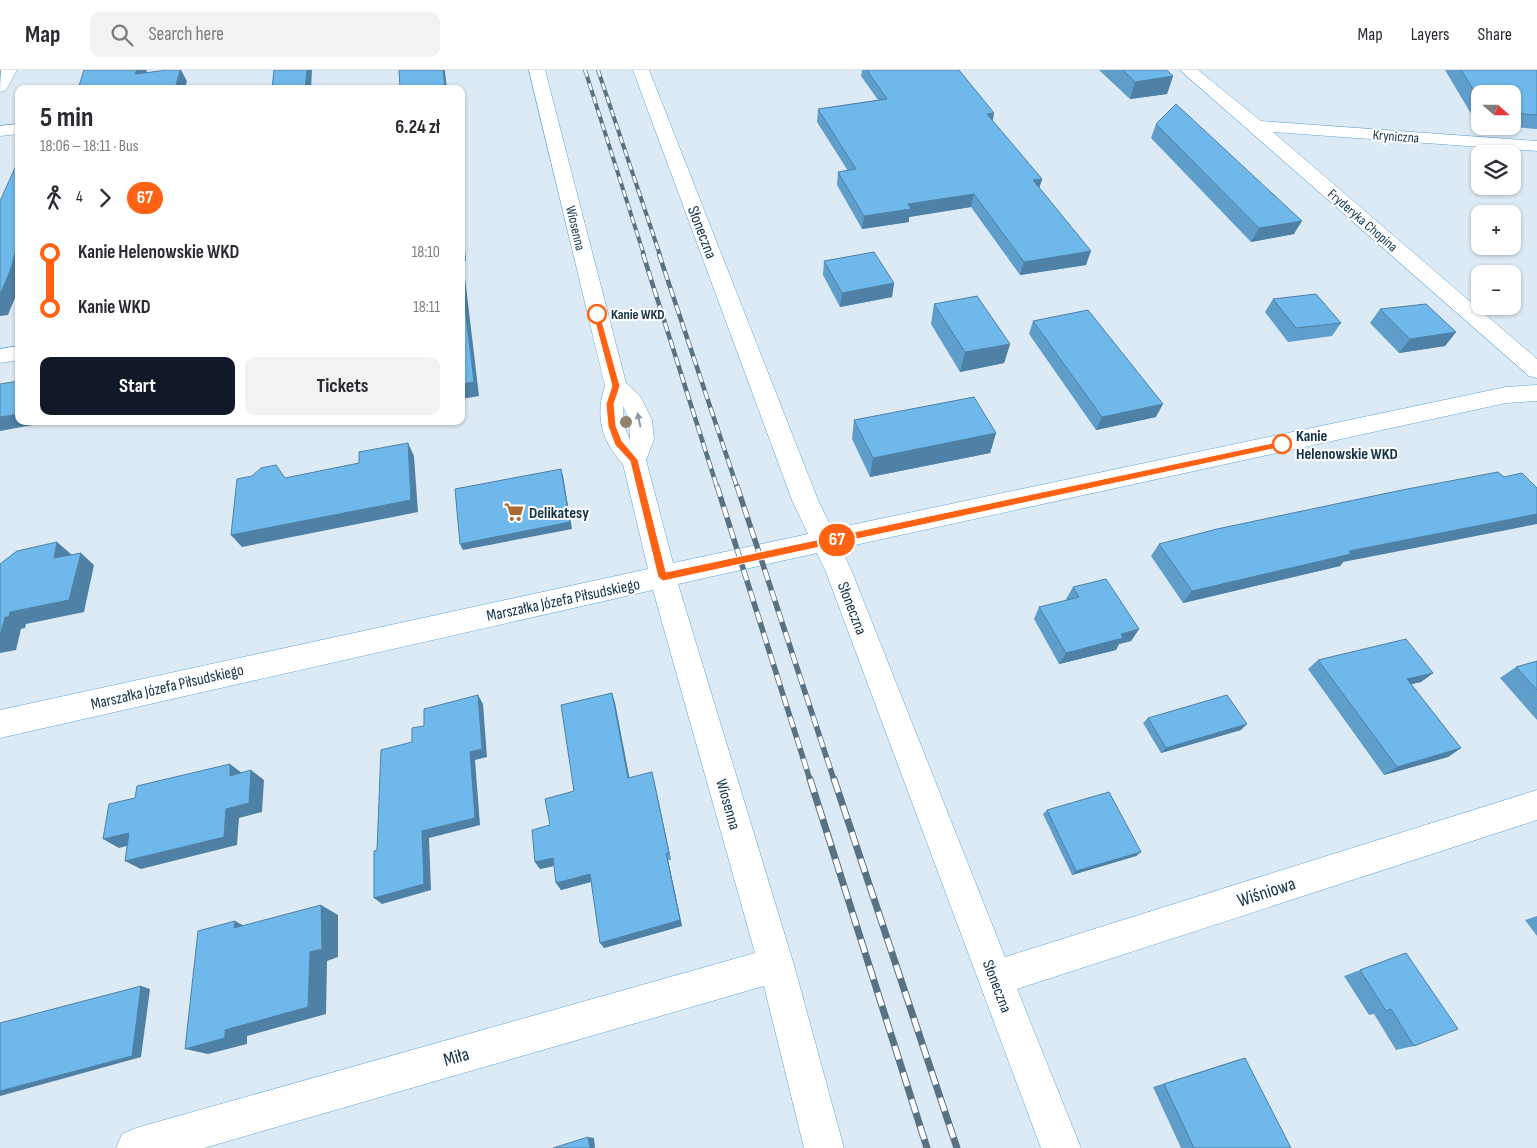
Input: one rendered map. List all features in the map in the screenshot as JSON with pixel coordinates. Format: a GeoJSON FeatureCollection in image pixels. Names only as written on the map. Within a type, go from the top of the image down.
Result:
{"type":"FeatureCollection","features":[{"type":"Feature","properties":{"kind":"street"},"geometry":{"type":"LineString","coordinates":[[0,87],[9,70]]}},
{"type":"Feature","properties":{"kind":"street","name":"Wiosenna"},"geometry":{"type":"LineString","coordinates":[[537,70],[616,386],[610,404],[612,426],[618,443],[634,460],[663,577],[776,965],[824,1148]]}},
{"type":"Feature","properties":{"kind":"street","name":"Słoneczna"},"geometry":{"type":"LineString","coordinates":[[641,70],[805,500],[826,542],[1061,1148]]}},
{"type":"Feature","properties":{"kind":"street","name":"Fryderyka Chopina"},"geometry":{"type":"LineString","coordinates":[[1188,70],[1256,126],[1537,372]]}},
{"type":"Feature","properties":{"kind":"street","name":"Kryniczna"},"geometry":{"type":"LineString","coordinates":[[1256,126],[1537,146]]}},
{"type":"Feature","properties":{"kind":"street"},"geometry":{"type":"LineString","coordinates":[[0,132],[15,130]]}},
{"type":"Feature","properties":{"kind":"street"},"geometry":{"type":"LineString","coordinates":[[0,356],[15,354]]}},
{"type":"Feature","properties":{"kind":"street","name":"Marszałka Józefa Piłsudskiego"},"geometry":{"type":"LineString","coordinates":[[0,724],[663,577],[1506,395],[1537,393]]}},
{"type":"Feature","properties":{"kind":"street","name":"Wiśniowa"},"geometry":{"type":"LineString","coordinates":[[995,978],[1537,805]]}},
{"type":"Feature","properties":{"kind":"street","name":"Miła"},"geometry":{"type":"LineString","coordinates":[[136,1148],[776,965]]}},
{"type":"Feature","properties":{"kind":"building"},"geometry":{"type":"Polygon","coordinates":[[[84,70],[137,70],[135,74],[180,70],[176,85],[79,85],[84,70]]]}},
{"type":"Feature","properties":{"kind":"building"},"geometry":{"type":"Polygon","coordinates":[[[274,70],[307,70],[305,85],[272,85],[274,70]]]}},
{"type":"Feature","properties":{"kind":"building"},"geometry":{"type":"Polygon","coordinates":[[[399,70],[443,70],[445,85],[400,85],[399,70]]]}},
{"type":"Feature","properties":{"kind":"building"},"geometry":{"type":"Polygon","coordinates":[[[867,70],[959,70],[994,113],[987,114],[1042,179],[1033,180],[1091,251],[1024,262],[974,194],[908,204],[911,209],[864,216],[838,172],[856,169],[818,109],[887,99],[867,70]]]}},
{"type":"Feature","properties":{"kind":"building"},"geometry":{"type":"Polygon","coordinates":[[[1123,70],[1167,70],[1173,76],[1135,82],[1123,70]]]}},
{"type":"Feature","properties":{"kind":"building"},"geometry":{"type":"Polygon","coordinates":[[[1461,70],[1537,70],[1537,115],[1521,114],[1521,85],[1471,86],[1461,70]]]}},
{"type":"Feature","properties":{"kind":"building"},"geometry":{"type":"Polygon","coordinates":[[[1176,104],[1302,221],[1259,228],[1156,124],[1176,104]]]}},
{"type":"Feature","properties":{"kind":"building"},"geometry":{"type":"Polygon","coordinates":[[[15,168],[15,254],[0,295],[0,201],[15,168]]]}},
{"type":"Feature","properties":{"kind":"building"},"geometry":{"type":"Polygon","coordinates":[[[874,252],[894,283],[842,293],[824,261],[874,252]]]}},
{"type":"Feature","properties":{"kind":"building"},"geometry":{"type":"Polygon","coordinates":[[[1316,294],[1341,323],[1296,328],[1273,299],[1316,294]]]}},
{"type":"Feature","properties":{"kind":"building"},"geometry":{"type":"Polygon","coordinates":[[[977,296],[1010,344],[965,352],[934,304],[977,296]]]}},
{"type":"Feature","properties":{"kind":"building"},"geometry":{"type":"Polygon","coordinates":[[[1426,304],[1456,332],[1410,339],[1380,309],[1426,304]]]}},
{"type":"Feature","properties":{"kind":"building"},"geometry":{"type":"Polygon","coordinates":[[[465,307],[474,382],[465,383],[465,307]]]}},
{"type":"Feature","properties":{"kind":"building"},"geometry":{"type":"Polygon","coordinates":[[[1088,310],[1163,404],[1102,417],[1033,321],[1088,310]]]}},
{"type":"Feature","properties":{"kind":"building"},"geometry":{"type":"Polygon","coordinates":[[[15,382],[15,415],[0,417],[0,384],[15,382]]]}},
{"type":"Feature","properties":{"kind":"building"},"geometry":{"type":"Polygon","coordinates":[[[974,397],[996,433],[873,458],[854,420],[974,397]]]}},
{"type":"Feature","properties":{"kind":"building"},"geometry":{"type":"Polygon","coordinates":[[[408,443],[411,500],[231,535],[237,479],[252,476],[261,468],[276,465],[285,478],[359,463],[359,452],[408,443]]]}},
{"type":"Feature","properties":{"kind":"building","name":"Delikatesy"},"geometry":{"type":"Polygon","coordinates":[[[561,469],[570,522],[460,544],[455,489],[561,469]]]}},
{"type":"Feature","properties":{"kind":"building"},"geometry":{"type":"Polygon","coordinates":[[[1498,472],[1504,477],[1522,473],[1537,488],[1537,514],[1349,551],[1351,554],[1192,591],[1159,544],[1217,529],[1498,472]]]}},
{"type":"Feature","properties":{"kind":"building"},"geometry":{"type":"Polygon","coordinates":[[[57,542],[54,558],[81,553],[69,600],[10,612],[9,617],[5,617],[0,636],[0,564],[17,551],[57,542]]]}},
{"type":"Feature","properties":{"kind":"building"},"geometry":{"type":"Polygon","coordinates":[[[1106,579],[1139,629],[1121,634],[1123,638],[1066,653],[1039,607],[1079,597],[1073,587],[1106,579]]]}},
{"type":"Feature","properties":{"kind":"building"},"geometry":{"type":"Polygon","coordinates":[[[1406,639],[1433,673],[1407,679],[1461,748],[1397,767],[1318,660],[1406,639]]]}},
{"type":"Feature","properties":{"kind":"building"},"geometry":{"type":"Polygon","coordinates":[[[1537,661],[1537,690],[1516,667],[1537,661]]]}},
{"type":"Feature","properties":{"kind":"building"},"geometry":{"type":"Polygon","coordinates":[[[612,693],[628,778],[652,772],[669,853],[666,853],[680,920],[600,943],[590,874],[556,883],[553,858],[535,862],[532,830],[550,825],[545,799],[574,791],[561,705],[612,693]]]}},
{"type":"Feature","properties":{"kind":"building"},"geometry":{"type":"Polygon","coordinates":[[[478,695],[482,749],[470,752],[475,818],[422,831],[424,884],[374,898],[374,851],[377,850],[381,750],[412,742],[412,728],[424,726],[424,709],[478,695]]]}},
{"type":"Feature","properties":{"kind":"building"},"geometry":{"type":"Polygon","coordinates":[[[1227,695],[1247,724],[1166,748],[1148,718],[1227,695]]]}},
{"type":"Feature","properties":{"kind":"building"},"geometry":{"type":"Polygon","coordinates":[[[230,764],[230,776],[251,770],[249,803],[226,809],[224,837],[125,861],[129,833],[103,839],[109,804],[135,798],[137,786],[230,764]]]}},
{"type":"Feature","properties":{"kind":"building"},"geometry":{"type":"Polygon","coordinates":[[[1109,792],[1141,852],[1076,871],[1047,810],[1109,792]]]}},
{"type":"Feature","properties":{"kind":"building"},"geometry":{"type":"Polygon","coordinates":[[[321,905],[322,949],[310,952],[308,1007],[225,1030],[225,1038],[185,1049],[198,931],[235,921],[234,928],[321,905]]]}},
{"type":"Feature","properties":{"kind":"building"},"geometry":{"type":"Polygon","coordinates":[[[1406,953],[1458,1029],[1414,1046],[1391,1009],[1386,1011],[1360,970],[1406,953]]]}},
{"type":"Feature","properties":{"kind":"building"},"geometry":{"type":"Polygon","coordinates":[[[141,986],[132,1056],[0,1091],[0,1023],[141,986]]]}},
{"type":"Feature","properties":{"kind":"building"},"geometry":{"type":"Polygon","coordinates":[[[1245,1058],[1291,1148],[1194,1148],[1164,1084],[1245,1058]]]}},
{"type":"Feature","properties":{"kind":"building"},"geometry":{"type":"Polygon","coordinates":[[[588,1137],[590,1148],[553,1148],[588,1137]]]}},
{"type":"Feature","properties":{"kind":"railway"},"geometry":{"type":"LineString","coordinates":[[585,70],[644,255]]}},
{"type":"Feature","properties":{"kind":"railway"},"geometry":{"type":"LineString","coordinates":[[598,70],[660,255]]}},
{"type":"Feature","properties":{"kind":"railway"},"geometry":{"type":"LineString","coordinates":[[643,254],[717,487]]}},
{"type":"Feature","properties":{"kind":"railway"},"geometry":{"type":"LineString","coordinates":[[659,254],[737,487]]}},
{"type":"Feature","properties":{"kind":"railway"},"geometry":{"type":"LineString","coordinates":[[717,486],[810,780]]}},
{"type":"Feature","properties":{"kind":"railway"},"geometry":{"type":"LineString","coordinates":[[737,486],[834,780]]}},
{"type":"Feature","properties":{"kind":"railway"},"geometry":{"type":"LineString","coordinates":[[810,779],[927,1148]]}},
{"type":"Feature","properties":{"kind":"railway"},"geometry":{"type":"LineString","coordinates":[[834,779],[957,1148]]}},
{"type":"Feature","properties":{"kind":"bus line","name":"67"},"geometry":{"type":"LineString","coordinates":[[597,314],[616,386],[610,404],[612,426],[618,443],[634,460],[663,577],[1282,444]]}},
{"type":"Feature","properties":{"kind":"place","name":"Kanie WKD"},"geometry":{"type":"Point","coordinates":[597,314]}},
{"type":"Feature","properties":{"kind":"place","name":"Kanie Helenowskie WKD"},"geometry":{"type":"Point","coordinates":[1282,444]}},
{"type":"Feature","properties":{"kind":"place","name":"Delikatesy"},"geometry":{"type":"Point","coordinates":[514,512]}}]}
